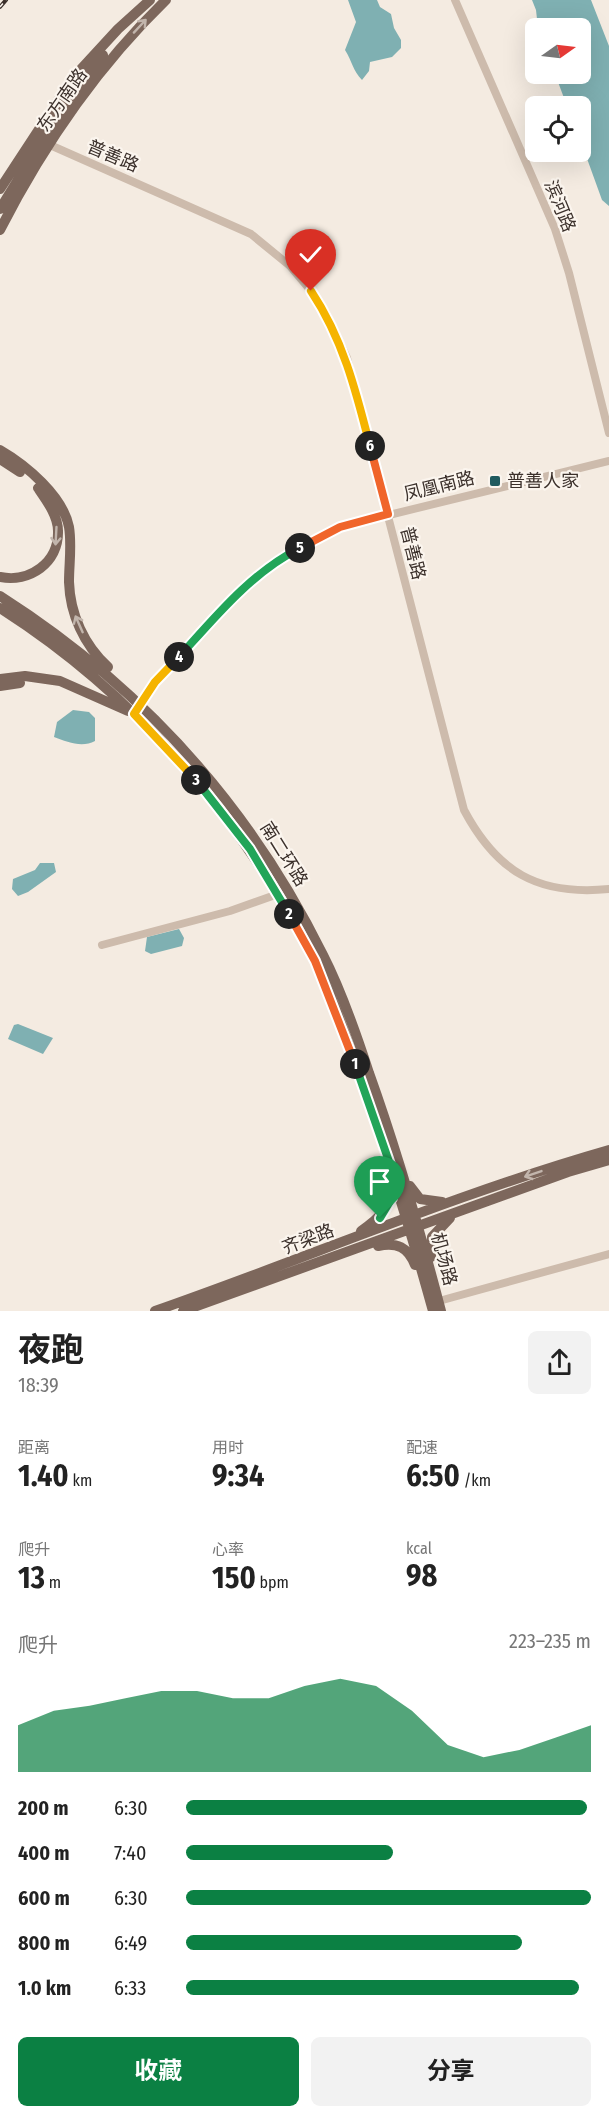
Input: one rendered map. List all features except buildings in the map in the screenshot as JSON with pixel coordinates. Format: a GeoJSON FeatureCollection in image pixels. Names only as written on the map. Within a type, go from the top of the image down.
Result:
{"type":"FeatureCollection","features":[{"type":"Feature","properties":{"kind":"main road","name":"东方南路"},"geometry":{"type":"LineString","coordinates":[[0,189],[72,79],[150,0]]}},
{"type":"Feature","properties":{"kind":"main road","name":"东方南路"},"geometry":{"type":"LineString","coordinates":[[0,230],[22,186],[114,56],[166,0]]}},
{"type":"Feature","properties":{"kind":"main road"},"geometry":{"type":"LineString","coordinates":[[0,209],[29,159],[89,72],[137,12]]}},
{"type":"Feature","properties":{"kind":"main road"},"geometry":{"type":"LineString","coordinates":[[0,450],[32,475],[59,503],[69,525],[69,583],[75,619],[88,643],[140,703]]}},
{"type":"Feature","properties":{"kind":"main road"},"geometry":{"type":"LineString","coordinates":[[0,459],[16,469],[39,489],[53,512],[58,530],[56,546],[40,570],[26,577],[0,577]]}},
{"type":"Feature","properties":{"kind":"main road","name":"南二环路"},"geometry":{"type":"LineString","coordinates":[[0,596],[140,703],[212,781],[259,843],[298,908],[333,990],[398,1172],[413,1222]]}},
{"type":"Feature","properties":{"kind":"main road","name":"南二环路"},"geometry":{"type":"LineString","coordinates":[[0,609],[87,664],[178,760],[228,819],[278,894],[333,990]]}},
{"type":"Feature","properties":{"kind":"main road"},"geometry":{"type":"LineString","coordinates":[[0,679],[25,676],[60,681],[134,714]]}},
{"type":"Feature","properties":{"kind":"main road"},"geometry":{"type":"LineString","coordinates":[[0,686],[26,682],[85,691]]}},
{"type":"Feature","properties":{"kind":"main road","name":"齐梁路"},"geometry":{"type":"LineString","coordinates":[[183,1311],[348,1246],[609,1150]]}},
{"type":"Feature","properties":{"kind":"main road","name":"齐梁路"},"geometry":{"type":"LineString","coordinates":[[458,1206],[609,1160]]}},
{"type":"Feature","properties":{"kind":"main road"},"geometry":{"type":"LineString","coordinates":[[398,1172],[420,1199],[431,1203],[458,1206]]}},
{"type":"Feature","properties":{"kind":"main road"},"geometry":{"type":"LineString","coordinates":[[348,1246],[385,1212],[392,1198],[398,1172]]}},
{"type":"Feature","properties":{"kind":"main road"},"geometry":{"type":"LineString","coordinates":[[436,1302],[430,1247],[432,1238],[458,1206]]}},
{"type":"Feature","properties":{"kind":"main road","name":"机场路"},"geometry":{"type":"LineString","coordinates":[[413,1222],[436,1302]]}},
{"type":"Feature","properties":{"kind":"main road"},"geometry":{"type":"LineString","coordinates":[[348,1246],[398,1245],[412,1257],[436,1302]]}},
{"type":"Feature","properties":{"kind":"main road","name":"齐梁路"},"geometry":{"type":"LineString","coordinates":[[155,1311],[348,1246]]}},
{"type":"Feature","properties":{"kind":"street","name":"滨河路"},"geometry":{"type":"LineString","coordinates":[[455,0],[555,229],[569,273],[609,433]]}},
{"type":"Feature","properties":{"kind":"street","name":"普善路"},"geometry":{"type":"LineString","coordinates":[[50,145],[251,234],[290,266],[326,313],[346,358],[457,786],[476,832],[513,870],[534,881],[558,889],[609,889]]}},
{"type":"Feature","properties":{"kind":"street","name":"凤凰南路"},"geometry":{"type":"LineString","coordinates":[[134,714],[155,682],[241,589],[283,556],[340,527],[609,461]]}},
{"type":"Feature","properties":{"kind":"street"},"geometry":{"type":"LineString","coordinates":[[102,945],[230,910],[278,894]]}},
{"type":"Feature","properties":{"kind":"street"},"geometry":{"type":"LineString","coordinates":[[436,1302],[609,1254]]}},
{"type":"Feature","properties":{"kind":"water"},"geometry":{"type":"Polygon","coordinates":[[[348,0],[377,0],[380,7],[391,14],[394,28],[401,40],[401,48],[392,57],[370,62],[369,71],[362,80],[345,50],[356,22],[348,0]]]}},
{"type":"Feature","properties":{"kind":"water"},"geometry":{"type":"Polygon","coordinates":[[[532,0],[591,0],[609,46],[609,206],[602,200],[588,162],[591,162],[591,96],[563,96],[559,84],[591,84],[591,18],[537,18],[532,0]]]}},
{"type":"Feature","properties":{"kind":"water"},"geometry":{"type":"Polygon","coordinates":[[[73,710],[89,712],[95,718],[95,741],[80,744],[54,737],[57,722],[73,710]]]}},
{"type":"Feature","properties":{"kind":"water"},"geometry":{"type":"Polygon","coordinates":[[[40,863],[54,863],[56,872],[28,892],[18,896],[12,889],[13,879],[35,870],[40,863]]]}},
{"type":"Feature","properties":{"kind":"water"},"geometry":{"type":"Polygon","coordinates":[[[179,929],[184,938],[182,946],[151,954],[145,951],[147,937],[179,929]]]}},
{"type":"Feature","properties":{"kind":"water"},"geometry":{"type":"Polygon","coordinates":[[[18,1024],[53,1038],[43,1054],[8,1039],[14,1025],[18,1024]]]}},
{"type":"Feature","properties":{"kind":"railway"},"geometry":{"type":"LineString","coordinates":[[0,7],[6,0]]}},
{"type":"Feature","properties":{"kind":"place","name":"普善人家"},"geometry":{"type":"Point","coordinates":[495,481]}},
{"type":"Feature","properties":{"kind":"route"},"geometry":{"type":"LineString","coordinates":[[311,291],[326,313],[346,358],[388,514],[340,527],[283,556],[241,589],[155,682],[134,714],[178,760],[228,819],[265,872],[315,961],[345,1034],[393,1173],[392,1198],[380,1218]]}}]}
